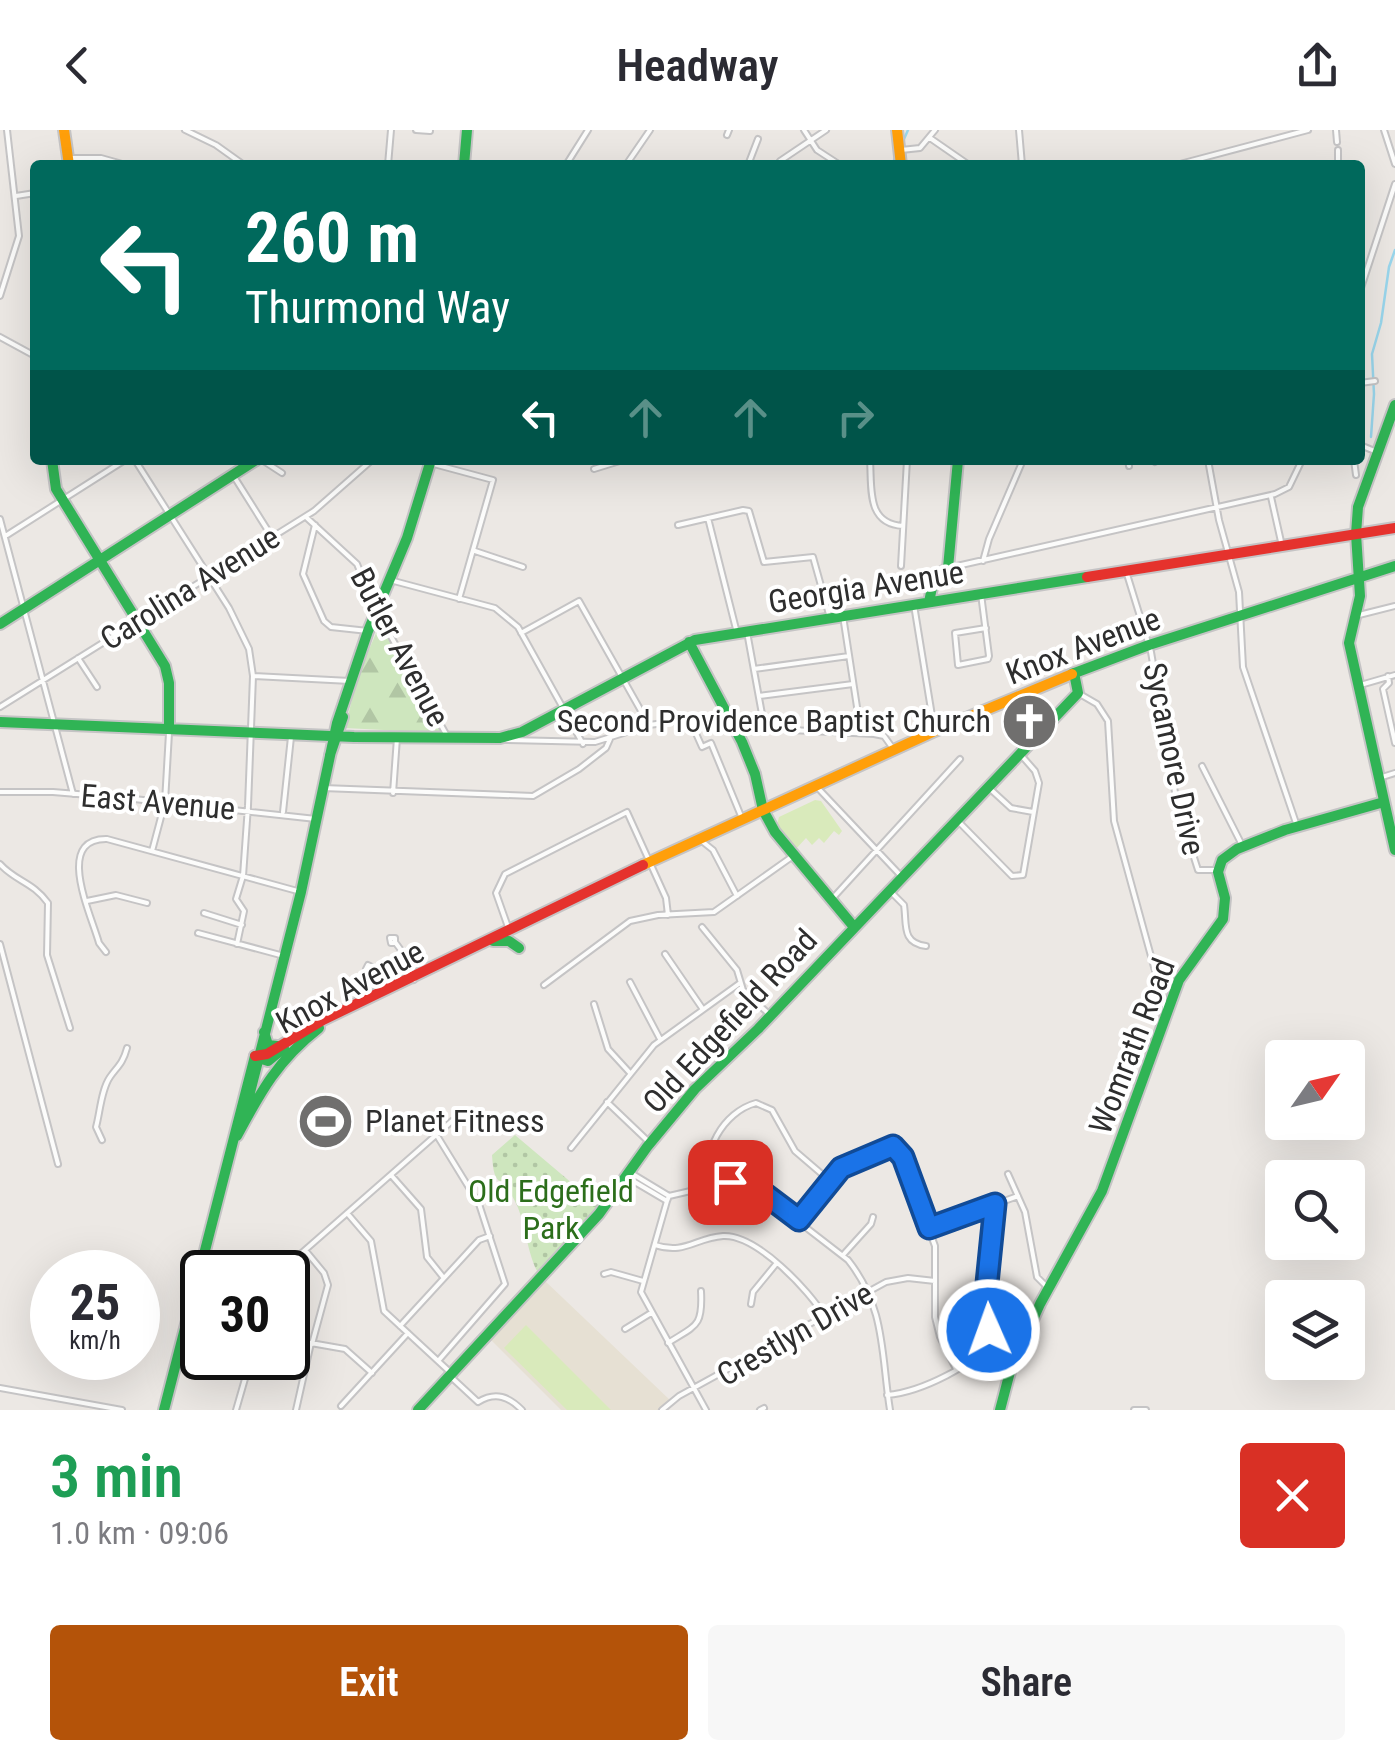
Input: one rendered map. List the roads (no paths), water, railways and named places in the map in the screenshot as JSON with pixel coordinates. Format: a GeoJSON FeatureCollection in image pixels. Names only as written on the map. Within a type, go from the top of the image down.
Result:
{"type":"FeatureCollection","features":[{"type":"Feature","properties":{"kind":"main road"},"geometry":{"type":"LineString","coordinates":[[64,130],[68,160]]}},
{"type":"Feature","properties":{"kind":"main road"},"geometry":{"type":"LineString","coordinates":[[464,160],[467,130]]}},
{"type":"Feature","properties":{"kind":"main road"},"geometry":{"type":"LineString","coordinates":[[897,130],[901,160]]}},
{"type":"Feature","properties":{"kind":"main road"},"geometry":{"type":"LineString","coordinates":[[1395,404],[1362,494],[1356,534],[1360,596],[1349,643],[1395,850]]}},
{"type":"Feature","properties":{"kind":"main road"},"geometry":{"type":"LineString","coordinates":[[52,465],[53,482],[62,500],[168,674],[169,728]]}},
{"type":"Feature","properties":{"kind":"main road"},"geometry":{"type":"LineString","coordinates":[[0,624],[250,465]]}},
{"type":"Feature","properties":{"kind":"main road"},"geometry":{"type":"LineString","coordinates":[[237,1136],[236,1124],[259,1057],[350,681],[411,526],[430,465]]}},
{"type":"Feature","properties":{"kind":"main road"},"geometry":{"type":"LineString","coordinates":[[929,602],[934,578],[948,568],[958,465]]}},
{"type":"Feature","properties":{"kind":"main road","name":"Georgia Avenue"},"geometry":{"type":"LineString","coordinates":[[0,722],[504,738],[522,732],[689,641],[1395,528]]}},
{"type":"Feature","properties":{"kind":"main road","name":"Knox Avenue"},"geometry":{"type":"LineString","coordinates":[[651,866],[935,731],[1074,673],[1395,566]]}},
{"type":"Feature","properties":{"kind":"main road"},"geometry":{"type":"LineString","coordinates":[[689,641],[755,774],[763,810],[793,856],[854,927]]}},
{"type":"Feature","properties":{"kind":"main road"},"geometry":{"type":"LineString","coordinates":[[1074,673],[1078,693]]}},
{"type":"Feature","properties":{"kind":"main road","name":"Old Edgefield Road"},"geometry":{"type":"LineString","coordinates":[[418,1410],[598,1215],[650,1143],[702,1082],[770,1016],[1078,693]]}},
{"type":"Feature","properties":{"kind":"main road"},"geometry":{"type":"LineString","coordinates":[[1218,870],[1224,857],[1243,847],[1297,826],[1384,802]]}},
{"type":"Feature","properties":{"kind":"main road","name":"Knox Avenue"},"geometry":{"type":"LineString","coordinates":[[259,1057],[408,974],[651,866],[742,820]]}},
{"type":"Feature","properties":{"kind":"main road","name":"Womrath Road"},"geometry":{"type":"LineString","coordinates":[[1000,1410],[1006,1384],[1048,1288],[1102,1191],[1183,972],[1224,916],[1225,898],[1218,870]]}},
{"type":"Feature","properties":{"kind":"main road","name":"Knox Avenue"},"geometry":{"type":"LineString","coordinates":[[259,1057],[270,1060],[305,1034],[408,974],[510,931]]}},
{"type":"Feature","properties":{"kind":"main road"},"geometry":{"type":"LineString","coordinates":[[494,941],[509,941],[520,948]]}},
{"type":"Feature","properties":{"kind":"main road"},"geometry":{"type":"LineString","coordinates":[[206,1250],[237,1136],[270,1076],[293,1048],[322,1026]]}},
{"type":"Feature","properties":{"kind":"main road"},"geometry":{"type":"LineString","coordinates":[[263,1037],[268,1045],[280,1046]]}},
{"type":"Feature","properties":{"kind":"main road"},"geometry":{"type":"LineString","coordinates":[[164,1410],[180,1346]]}},
{"type":"Feature","properties":{"kind":"street"},"geometry":{"type":"LineString","coordinates":[[0,296],[18,242],[7,130]]}},
{"type":"Feature","properties":{"kind":"street"},"geometry":{"type":"LineString","coordinates":[[185,130],[236,160]]}},
{"type":"Feature","properties":{"kind":"street"},"geometry":{"type":"LineString","coordinates":[[388,160],[390,130]]}},
{"type":"Feature","properties":{"kind":"street"},"geometry":{"type":"LineString","coordinates":[[416,130],[430,131]]}},
{"type":"Feature","properties":{"kind":"street"},"geometry":{"type":"LineString","coordinates":[[569,160],[588,130]]}},
{"type":"Feature","properties":{"kind":"street"},"geometry":{"type":"LineString","coordinates":[[629,160],[650,130]]}},
{"type":"Feature","properties":{"kind":"street"},"geometry":{"type":"LineString","coordinates":[[804,130],[808,141],[833,160]]}},
{"type":"Feature","properties":{"kind":"street"},"geometry":{"type":"LineString","coordinates":[[780,160],[826,130]]}},
{"type":"Feature","properties":{"kind":"street"},"geometry":{"type":"LineString","coordinates":[[901,150],[920,148],[935,130]]}},
{"type":"Feature","properties":{"kind":"street"},"geometry":{"type":"LineString","coordinates":[[1019,130],[1022,160]]}},
{"type":"Feature","properties":{"kind":"street"},"geometry":{"type":"LineString","coordinates":[[1195,160],[1308,130]]}},
{"type":"Feature","properties":{"kind":"street"},"geometry":{"type":"LineString","coordinates":[[1336,130],[1337,142]]}},
{"type":"Feature","properties":{"kind":"street"},"geometry":{"type":"LineString","coordinates":[[1384,130],[1395,164]]}},
{"type":"Feature","properties":{"kind":"street"},"geometry":{"type":"LineString","coordinates":[[930,138],[965,160]]}},
{"type":"Feature","properties":{"kind":"street"},"geometry":{"type":"LineString","coordinates":[[750,160],[758,140]]}},
{"type":"Feature","properties":{"kind":"street"},"geometry":{"type":"LineString","coordinates":[[1338,150],[1338,160]]}},
{"type":"Feature","properties":{"kind":"street"},"geometry":{"type":"LineString","coordinates":[[1365,276],[1395,184]]}},
{"type":"Feature","properties":{"kind":"street"},"geometry":{"type":"LineString","coordinates":[[16,196],[30,194]]}},
{"type":"Feature","properties":{"kind":"street"},"geometry":{"type":"LineString","coordinates":[[0,338],[30,353]]}},
{"type":"Feature","properties":{"kind":"street"},"geometry":{"type":"LineString","coordinates":[[1365,383],[1375,382]]}},
{"type":"Feature","properties":{"kind":"street"},"geometry":{"type":"LineString","coordinates":[[1365,448],[1377,452]]}},
{"type":"Feature","properties":{"kind":"street"},"geometry":{"type":"LineString","coordinates":[[4,539],[117,465]]}},
{"type":"Feature","properties":{"kind":"street"},"geometry":{"type":"LineString","coordinates":[[138,465],[244,636],[253,676],[244,876],[236,898],[244,912],[237,944]]}},
{"type":"Feature","properties":{"kind":"street"},"geometry":{"type":"LineString","coordinates":[[268,465],[282,474]]}},
{"type":"Feature","properties":{"kind":"street","name":"Carolina Avenue"},"geometry":{"type":"LineString","coordinates":[[0,707],[306,516],[367,465]]}},
{"type":"Feature","properties":{"kind":"street"},"geometry":{"type":"LineString","coordinates":[[441,465],[493,480],[459,599]]}},
{"type":"Feature","properties":{"kind":"street"},"geometry":{"type":"LineString","coordinates":[[594,469],[607,465]]}},
{"type":"Feature","properties":{"kind":"street"},"geometry":{"type":"LineString","coordinates":[[871,465],[876,514],[885,523],[904,526]]}},
{"type":"Feature","properties":{"kind":"street"},"geometry":{"type":"LineString","coordinates":[[901,566],[907,465]]}},
{"type":"Feature","properties":{"kind":"street"},"geometry":{"type":"LineString","coordinates":[[984,561],[989,539],[1021,465]]}},
{"type":"Feature","properties":{"kind":"street"},"geometry":{"type":"LineString","coordinates":[[1209,465],[1239,592],[1240,653],[1246,682],[1297,826]]}},
{"type":"Feature","properties":{"kind":"street"},"geometry":{"type":"LineString","coordinates":[[948,568],[1271,495],[1290,487],[1300,465]]}},
{"type":"Feature","properties":{"kind":"street"},"geometry":{"type":"LineString","coordinates":[[1355,465],[1356,475]]}},
{"type":"Feature","properties":{"kind":"street"},"geometry":{"type":"LineString","coordinates":[[233,474],[272,538]]}},
{"type":"Feature","properties":{"kind":"street"},"geometry":{"type":"LineString","coordinates":[[1271,495],[1282,546]]}},
{"type":"Feature","properties":{"kind":"street"},"geometry":{"type":"LineString","coordinates":[[678,525],[748,510],[764,562],[813,557],[830,618]]}},
{"type":"Feature","properties":{"kind":"street","name":"Butler Avenue"},"geometry":{"type":"LineString","coordinates":[[306,516],[354,560],[376,610],[448,738]]}},
{"type":"Feature","properties":{"kind":"street"},"geometry":{"type":"LineString","coordinates":[[708,518],[754,669],[764,725]]}},
{"type":"Feature","properties":{"kind":"street"},"geometry":{"type":"LineString","coordinates":[[0,519],[73,794]]}},
{"type":"Feature","properties":{"kind":"street"},"geometry":{"type":"LineString","coordinates":[[315,525],[304,574],[324,621],[331,627],[368,631]]}},
{"type":"Feature","properties":{"kind":"street"},"geometry":{"type":"LineString","coordinates":[[474,551],[523,567]]}},
{"type":"Feature","properties":{"kind":"street","name":"Sycamore Drive"},"geometry":{"type":"LineString","coordinates":[[1126,571],[1149,646],[1181,821],[1198,870],[1218,870]]}},
{"type":"Feature","properties":{"kind":"street"},"geometry":{"type":"LineString","coordinates":[[390,580],[499,610],[512,619],[583,744]]}},
{"type":"Feature","properties":{"kind":"street"},"geometry":{"type":"LineString","coordinates":[[981,594],[986,628],[988,659],[958,666],[955,634],[986,628]]}},
{"type":"Feature","properties":{"kind":"street"},"geometry":{"type":"LineString","coordinates":[[521,633],[579,601],[650,725]]}},
{"type":"Feature","properties":{"kind":"street"},"geometry":{"type":"LineString","coordinates":[[914,605],[935,731]]}},
{"type":"Feature","properties":{"kind":"street"},"geometry":{"type":"LineString","coordinates":[[1355,616],[1395,606]]}},
{"type":"Feature","properties":{"kind":"street"},"geometry":{"type":"LineString","coordinates":[[844,616],[861,733]]}},
{"type":"Feature","properties":{"kind":"street"},"geometry":{"type":"LineString","coordinates":[[754,669],[850,656]]}},
{"type":"Feature","properties":{"kind":"street"},"geometry":{"type":"LineString","coordinates":[[78,658],[97,687]]}},
{"type":"Feature","properties":{"kind":"street"},"geometry":{"type":"LineString","coordinates":[[1395,675],[1383,689],[1395,743]]}},
{"type":"Feature","properties":{"kind":"street"},"geometry":{"type":"LineString","coordinates":[[253,676],[350,681]]}},
{"type":"Feature","properties":{"kind":"street"},"geometry":{"type":"LineString","coordinates":[[1360,683],[1391,682]]}},
{"type":"Feature","properties":{"kind":"street"},"geometry":{"type":"LineString","coordinates":[[759,696],[854,684]]}},
{"type":"Feature","properties":{"kind":"street"},"geometry":{"type":"LineString","coordinates":[[1078,693],[1096,704],[1108,721],[1114,821],[1167,1014]]}},
{"type":"Feature","properties":{"kind":"street"},"geometry":{"type":"LineString","coordinates":[[504,738],[530,743],[583,744],[650,725],[729,717],[790,730],[884,736],[894,750]]}},
{"type":"Feature","properties":{"kind":"street"},"geometry":{"type":"LineString","coordinates":[[696,718],[696,737],[702,747],[711,742],[742,820]]}},
{"type":"Feature","properties":{"kind":"street"},"geometry":{"type":"LineString","coordinates":[[152,851],[166,802],[169,728]]}},
{"type":"Feature","properties":{"kind":"street"},"geometry":{"type":"LineString","coordinates":[[283,814],[291,732]]}},
{"type":"Feature","properties":{"kind":"street"},"geometry":{"type":"LineString","coordinates":[[522,732],[530,743]]}},
{"type":"Feature","properties":{"kind":"street"},"geometry":{"type":"LineString","coordinates":[[393,793],[397,736]]}},
{"type":"Feature","properties":{"kind":"street"},"geometry":{"type":"LineString","coordinates":[[323,788],[538,795],[580,769],[606,748],[610,739]]}},
{"type":"Feature","properties":{"kind":"street"},"geometry":{"type":"LineString","coordinates":[[956,818],[1012,876],[1019,878],[1025,872],[1038,777],[1019,752]]}},
{"type":"Feature","properties":{"kind":"street"},"geometry":{"type":"LineString","coordinates":[[832,899],[960,759]]}},
{"type":"Feature","properties":{"kind":"street"},"geometry":{"type":"LineString","coordinates":[[1202,766],[1243,847]]}},
{"type":"Feature","properties":{"kind":"street"},"geometry":{"type":"LineString","coordinates":[[1379,778],[1395,774]]}},
{"type":"Feature","properties":{"kind":"street"},"geometry":{"type":"LineString","coordinates":[[816,786],[902,877]]}},
{"type":"Feature","properties":{"kind":"street"},"geometry":{"type":"LineString","coordinates":[[987,786],[1010,808],[1035,812]]}},
{"type":"Feature","properties":{"kind":"street","name":"East Avenue"},"geometry":{"type":"LineString","coordinates":[[0,792],[73,794],[316,819]]}},
{"type":"Feature","properties":{"kind":"street"},"geometry":{"type":"LineString","coordinates":[[510,931],[496,894],[505,874],[626,812],[666,898],[668,914]]}},
{"type":"Feature","properties":{"kind":"street"},"geometry":{"type":"LineString","coordinates":[[708,839],[738,897]]}},
{"type":"Feature","properties":{"kind":"street"},"geometry":{"type":"LineString","coordinates":[[708,839],[713,850]]}},
{"type":"Feature","properties":{"kind":"street"},"geometry":{"type":"LineString","coordinates":[[106,952],[99,943],[78,867],[80,853],[94,840],[112,840],[301,892]]}},
{"type":"Feature","properties":{"kind":"street"},"geometry":{"type":"LineString","coordinates":[[544,984],[630,921],[714,912],[793,856]]}},
{"type":"Feature","properties":{"kind":"street"},"geometry":{"type":"LineString","coordinates":[[0,864],[9,874],[31,884],[48,903],[47,955],[70,1028]]}},
{"type":"Feature","properties":{"kind":"street"},"geometry":{"type":"LineString","coordinates":[[889,890],[904,905],[910,940],[926,946]]}},
{"type":"Feature","properties":{"kind":"street"},"geometry":{"type":"LineString","coordinates":[[87,901],[116,895],[147,903]]}},
{"type":"Feature","properties":{"kind":"street"},"geometry":{"type":"LineString","coordinates":[[204,913],[242,925]]}},
{"type":"Feature","properties":{"kind":"street"},"geometry":{"type":"LineString","coordinates":[[702,927],[735,967],[743,990],[770,1016]]}},
{"type":"Feature","properties":{"kind":"street"},"geometry":{"type":"LineString","coordinates":[[198,933],[284,956]]}},
{"type":"Feature","properties":{"kind":"street"},"geometry":{"type":"LineString","coordinates":[[372,970],[389,979],[408,974],[406,957],[396,942]]}},
{"type":"Feature","properties":{"kind":"street"},"geometry":{"type":"LineString","coordinates":[[0,944],[58,1164]]}},
{"type":"Feature","properties":{"kind":"street"},"geometry":{"type":"LineString","coordinates":[[665,954],[702,1008]]}},
{"type":"Feature","properties":{"kind":"street"},"geometry":{"type":"LineString","coordinates":[[630,982],[660,1039]]}},
{"type":"Feature","properties":{"kind":"street"},"geometry":{"type":"LineString","coordinates":[[571,1148],[660,1039],[740,982]]}},
{"type":"Feature","properties":{"kind":"street"},"geometry":{"type":"LineString","coordinates":[[594,1004],[610,1053],[630,1073]]}},
{"type":"Feature","properties":{"kind":"street"},"geometry":{"type":"LineString","coordinates":[[102,1140],[96,1128],[105,1092],[110,1078],[123,1064],[127,1048]]}},
{"type":"Feature","properties":{"kind":"street"},"geometry":{"type":"LineString","coordinates":[[608,1102],[650,1143]]}},
{"type":"Feature","properties":{"kind":"street"},"geometry":{"type":"LineString","coordinates":[[712,1186],[706,1167],[711,1144],[742,1109],[756,1103],[772,1110],[795,1151],[830,1181]]}},
{"type":"Feature","properties":{"kind":"street"},"geometry":{"type":"LineString","coordinates":[[305,1250],[452,1121]]}},
{"type":"Feature","properties":{"kind":"street"},"geometry":{"type":"LineString","coordinates":[[436,1134],[480,1204],[504,1279],[504,1289],[438,1361]]}},
{"type":"Feature","properties":{"kind":"street"},"geometry":{"type":"LineString","coordinates":[[799,1220],[830,1181],[853,1160],[888,1146],[895,1147],[903,1157],[937,1255],[937,1328],[956,1369]]}},
{"type":"Feature","properties":{"kind":"street"},"geometry":{"type":"LineString","coordinates":[[391,1174],[421,1209],[427,1257],[444,1278]]}},
{"type":"Feature","properties":{"kind":"street"},"geometry":{"type":"LineString","coordinates":[[628,1174],[668,1199],[730,1182],[752,1184],[843,1255],[854,1268],[882,1329],[890,1410]]}},
{"type":"Feature","properties":{"kind":"street"},"geometry":{"type":"LineString","coordinates":[[1008,1174],[1025,1212],[1039,1282],[1048,1288]]}},
{"type":"Feature","properties":{"kind":"street"},"geometry":{"type":"LineString","coordinates":[[929,1228],[1018,1196]]}},
{"type":"Feature","properties":{"kind":"street"},"geometry":{"type":"LineString","coordinates":[[668,1199],[641,1295],[706,1410]]}},
{"type":"Feature","properties":{"kind":"street"},"geometry":{"type":"LineString","coordinates":[[995,1204],[984,1313],[989,1330],[1020,1350]]}},
{"type":"Feature","properties":{"kind":"street"},"geometry":{"type":"LineString","coordinates":[[347,1213],[370,1241],[381,1305],[478,1402]]}},
{"type":"Feature","properties":{"kind":"street"},"geometry":{"type":"LineString","coordinates":[[843,1255],[874,1217]]}},
{"type":"Feature","properties":{"kind":"street"},"geometry":{"type":"LineString","coordinates":[[400,1326],[479,1240],[490,1236]]}},
{"type":"Feature","properties":{"kind":"street"},"geometry":{"type":"LineString","coordinates":[[654,1245],[677,1250],[717,1237],[736,1238],[808,1291],[825,1317]]}},
{"type":"Feature","properties":{"kind":"street"},"geometry":{"type":"LineString","coordinates":[[296,1410],[328,1282],[310,1257]]}},
{"type":"Feature","properties":{"kind":"street"},"geometry":{"type":"LineString","coordinates":[[751,1304],[753,1292],[776,1264]]}},
{"type":"Feature","properties":{"kind":"street"},"geometry":{"type":"LineString","coordinates":[[604,1274],[611,1272],[642,1281]]}},
{"type":"Feature","properties":{"kind":"street","name":"Crestlyn Drive"},"geometry":{"type":"LineString","coordinates":[[662,1410],[679,1396],[867,1293],[895,1280],[935,1281]]}},
{"type":"Feature","properties":{"kind":"street"},"geometry":{"type":"LineString","coordinates":[[668,1343],[699,1322],[701,1291]]}},
{"type":"Feature","properties":{"kind":"street"},"geometry":{"type":"LineString","coordinates":[[624,1329],[651,1313]]}},
{"type":"Feature","properties":{"kind":"street"},"geometry":{"type":"LineString","coordinates":[[341,1406],[408,1333]]}},
{"type":"Feature","properties":{"kind":"street"},"geometry":{"type":"LineString","coordinates":[[888,1395],[912,1392],[956,1369],[983,1354],[997,1338]]}},
{"type":"Feature","properties":{"kind":"street"},"geometry":{"type":"LineString","coordinates":[[312,1344],[349,1351],[372,1372]]}},
{"type":"Feature","properties":{"kind":"street"},"geometry":{"type":"LineString","coordinates":[[236,1410],[245,1380]]}},
{"type":"Feature","properties":{"kind":"street"},"geometry":{"type":"LineString","coordinates":[[0,1388],[122,1410]]}},
{"type":"Feature","properties":{"kind":"street"},"geometry":{"type":"LineString","coordinates":[[474,1409],[487,1397],[503,1396],[522,1410]]}},
{"type":"Feature","properties":{"kind":"street"},"geometry":{"type":"LineString","coordinates":[[1134,1410],[1146,1410]]}},
{"type":"Feature","properties":{"kind":"waterway"},"geometry":{"type":"LineString","coordinates":[[901,146],[908,130]]}},
{"type":"Feature","properties":{"kind":"waterway"},"geometry":{"type":"LineString","coordinates":[[894,160],[897,153]]}},
{"type":"Feature","properties":{"kind":"waterway"},"geometry":{"type":"LineString","coordinates":[[1371,437],[1372,354],[1395,250]]}},
{"type":"Feature","properties":{"kind":"place","name":"Second Providence Baptist Church"},"geometry":{"type":"Point","coordinates":[1030,721]}},
{"type":"Feature","properties":{"kind":"place","name":"Planet Fitness"},"geometry":{"type":"Point","coordinates":[326,1121]}},
{"type":"Feature","properties":{"kind":"park label","name":"Old Edgefield Park"},"geometry":{"type":"Point","coordinates":[551,1210]}}]}
